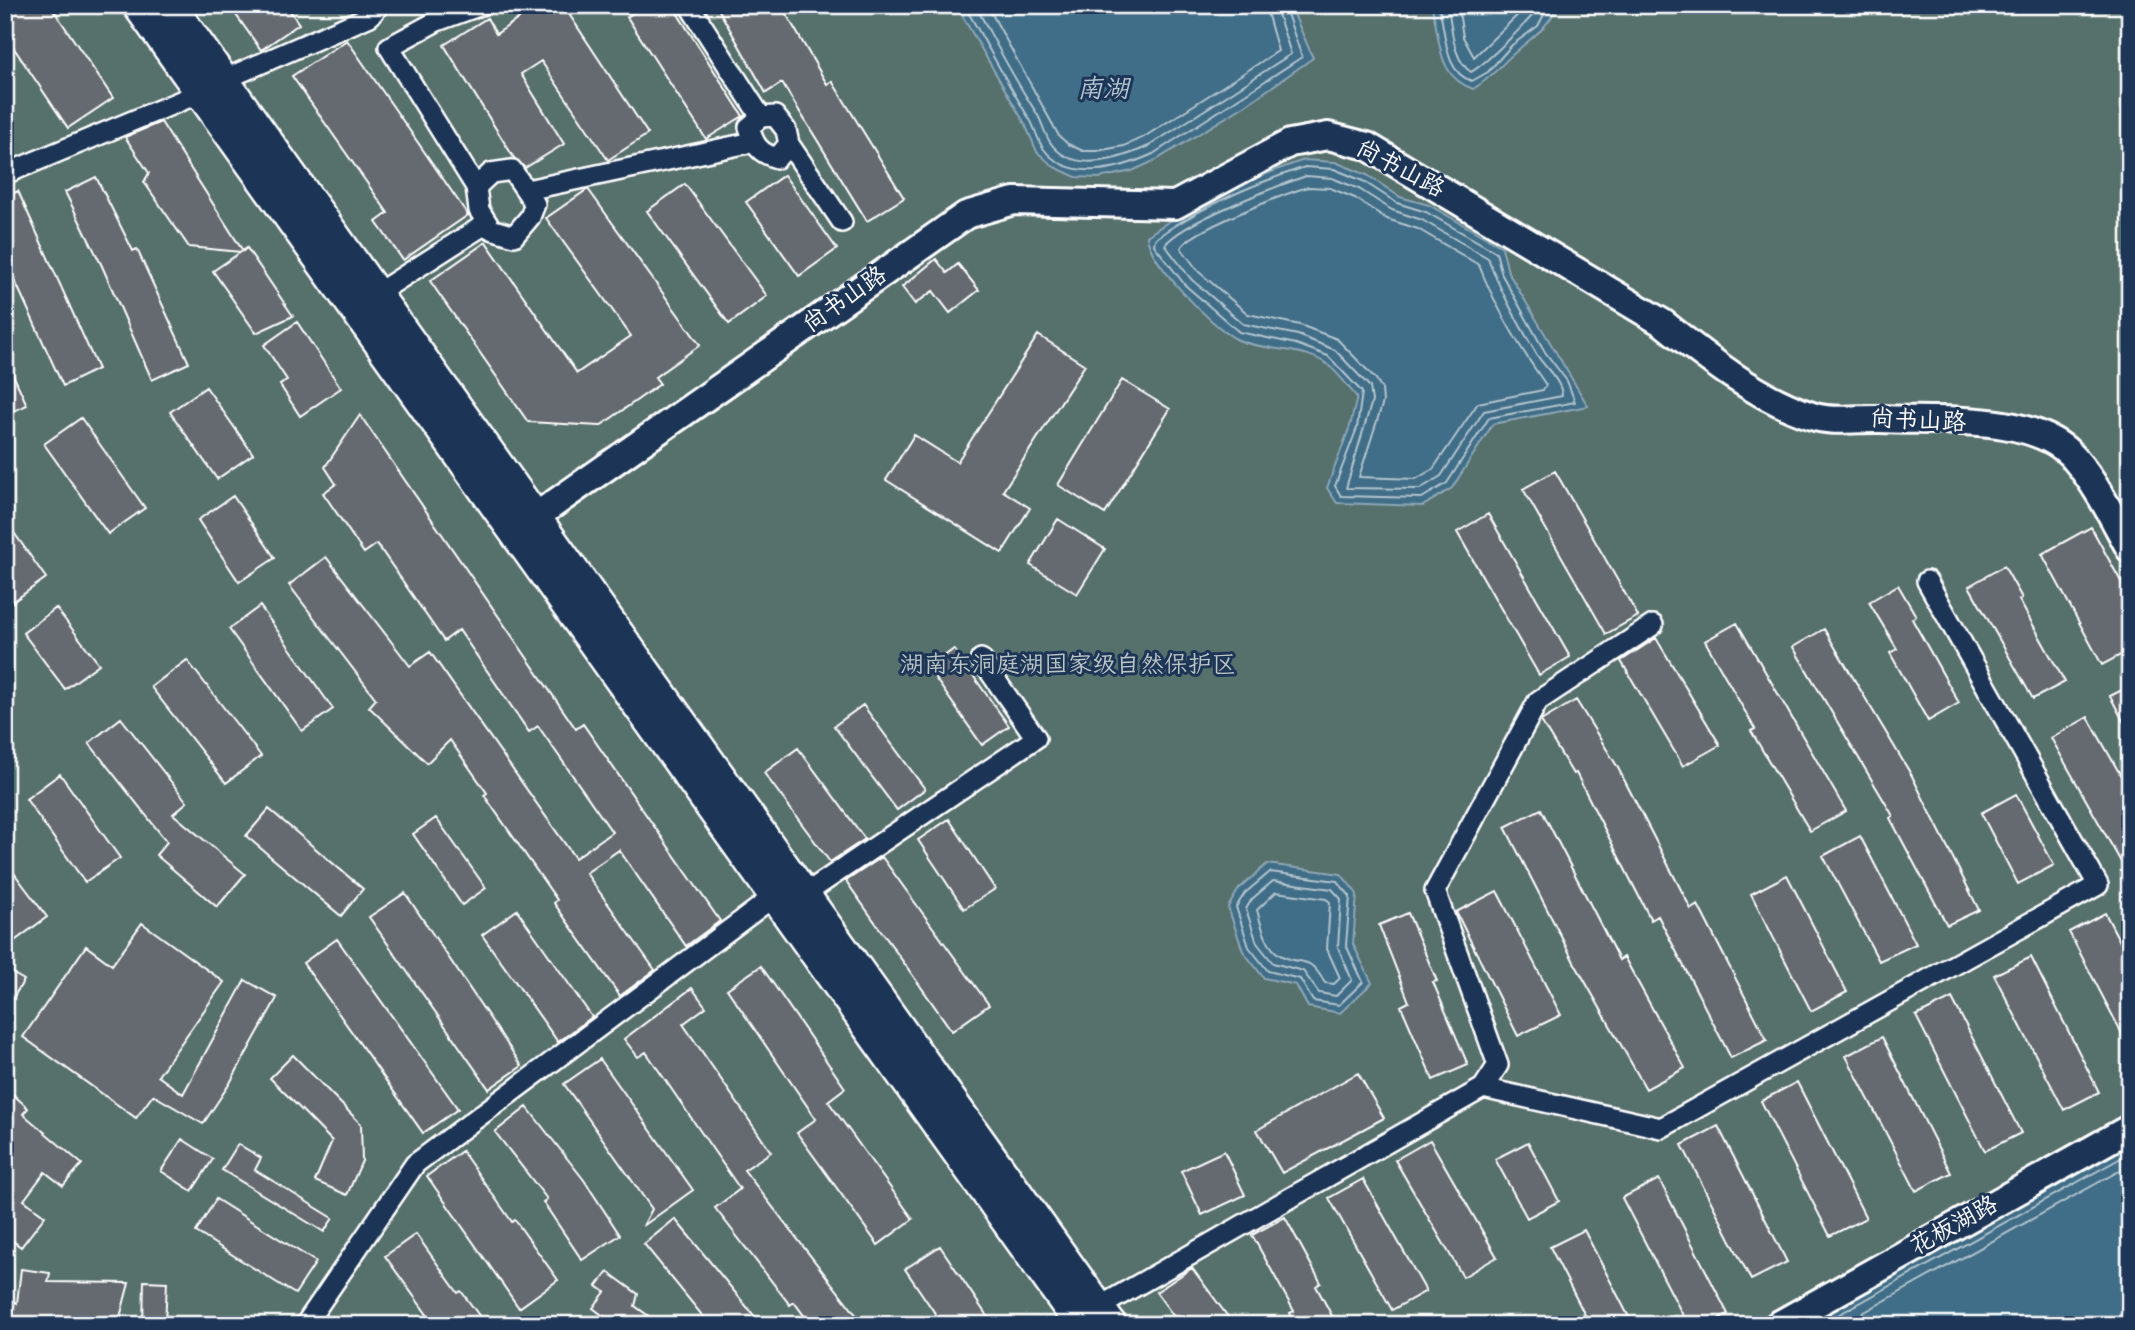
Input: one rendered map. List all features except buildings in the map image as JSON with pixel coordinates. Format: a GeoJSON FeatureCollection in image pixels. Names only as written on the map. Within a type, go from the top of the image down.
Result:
{"type":"FeatureCollection","features":[{"type":"Feature","properties":{"kind":"main road"},"geometry":{"type":"LineString","coordinates":[[138,5],[213,86],[376,294],[535,517],[791,895]]}},
{"type":"Feature","properties":{"kind":"main road"},"geometry":{"type":"LineString","coordinates":[[170,5],[213,86],[1097,1319]]}},
{"type":"Feature","properties":{"kind":"street"},"geometry":{"type":"LineString","coordinates":[[5,174],[370,16],[379,5]]}},
{"type":"Feature","properties":{"kind":"street"},"geometry":{"type":"LineString","coordinates":[[476,187],[491,173],[512,170],[535,204],[530,217],[514,236],[491,229],[487,223],[479,210],[476,187],[389,47],[437,21],[481,5]]}},
{"type":"Feature","properties":{"kind":"street"},"geometry":{"type":"LineString","coordinates":[[689,5],[761,117]]}},
{"type":"Feature","properties":{"kind":"street"},"geometry":{"type":"LineString","coordinates":[[789,144],[777,158],[763,154],[753,142],[749,127],[761,117],[775,116],[786,130],[789,144],[842,222]]}},
{"type":"Feature","properties":{"kind":"street","name":"尚书山路"},"geometry":{"type":"LineString","coordinates":[[535,517],[966,215],[1014,201],[1175,205],[1290,143],[1328,136],[1367,146],[1664,323],[1698,351],[1765,396],[1815,417],[2008,425],[2046,435],[2073,456],[2130,549]]}},
{"type":"Feature","properties":{"kind":"street"},"geometry":{"type":"LineString","coordinates":[[527,190],[753,142]]}},
{"type":"Feature","properties":{"kind":"street"},"geometry":{"type":"LineString","coordinates":[[376,294],[487,223]]}},
{"type":"Feature","properties":{"kind":"street"},"geometry":{"type":"LineString","coordinates":[[1483,1088],[1661,1128],[2098,885],[1927,581]]}},
{"type":"Feature","properties":{"kind":"street"},"geometry":{"type":"LineString","coordinates":[[1097,1319],[1483,1088],[1498,1065],[1435,891],[1538,701],[1653,625]]}},
{"type":"Feature","properties":{"kind":"street"},"geometry":{"type":"LineString","coordinates":[[306,1325],[415,1164],[791,895],[1036,738],[981,659]]}},
{"type":"Feature","properties":{"kind":"street","name":"花板湖路"},"geometry":{"type":"LineString","coordinates":[[1778,1325],[2130,1128]]}},
{"type":"Feature","properties":{"kind":"green space","name":"湖南东洞庭湖国家级自然保护区"},"geometry":{"type":"Polygon","coordinates":[[[5,5],[2130,5],[2130,1325],[5,1325],[5,5]]]}},
{"type":"Feature","properties":{"kind":"water","name":"南湖"},"geometry":{"type":"Polygon","coordinates":[[[956,5],[1290,5],[1313,58],[1246,105],[1156,160],[1132,171],[1099,178],[1076,177],[1054,167],[1037,152],[1025,124],[956,5]]]}},
{"type":"Feature","properties":{"kind":"water"},"geometry":{"type":"Polygon","coordinates":[[[1431,5],[1556,5],[1556,10],[1539,31],[1473,89],[1460,83],[1445,65],[1431,5]]]}},
{"type":"Feature","properties":{"kind":"water"},"geometry":{"type":"Polygon","coordinates":[[[1304,160],[1335,162],[1367,175],[1400,197],[1429,205],[1502,247],[1508,272],[1588,406],[1493,424],[1452,488],[1423,506],[1337,503],[1327,488],[1350,426],[1357,397],[1324,362],[1302,353],[1246,343],[1225,332],[1198,308],[1169,276],[1150,247],[1147,236],[1184,212],[1223,192],[1304,160]]]}},
{"type":"Feature","properties":{"kind":"water"},"geometry":{"type":"Polygon","coordinates":[[[1267,864],[1341,874],[1357,894],[1353,944],[1372,983],[1340,1013],[1308,1007],[1296,985],[1264,978],[1243,951],[1228,907],[1239,889],[1267,864]]]}},
{"type":"Feature","properties":{"kind":"water"},"geometry":{"type":"Polygon","coordinates":[[[2130,1135],[2130,1325],[1787,1325],[2130,1135]]]}}]}
